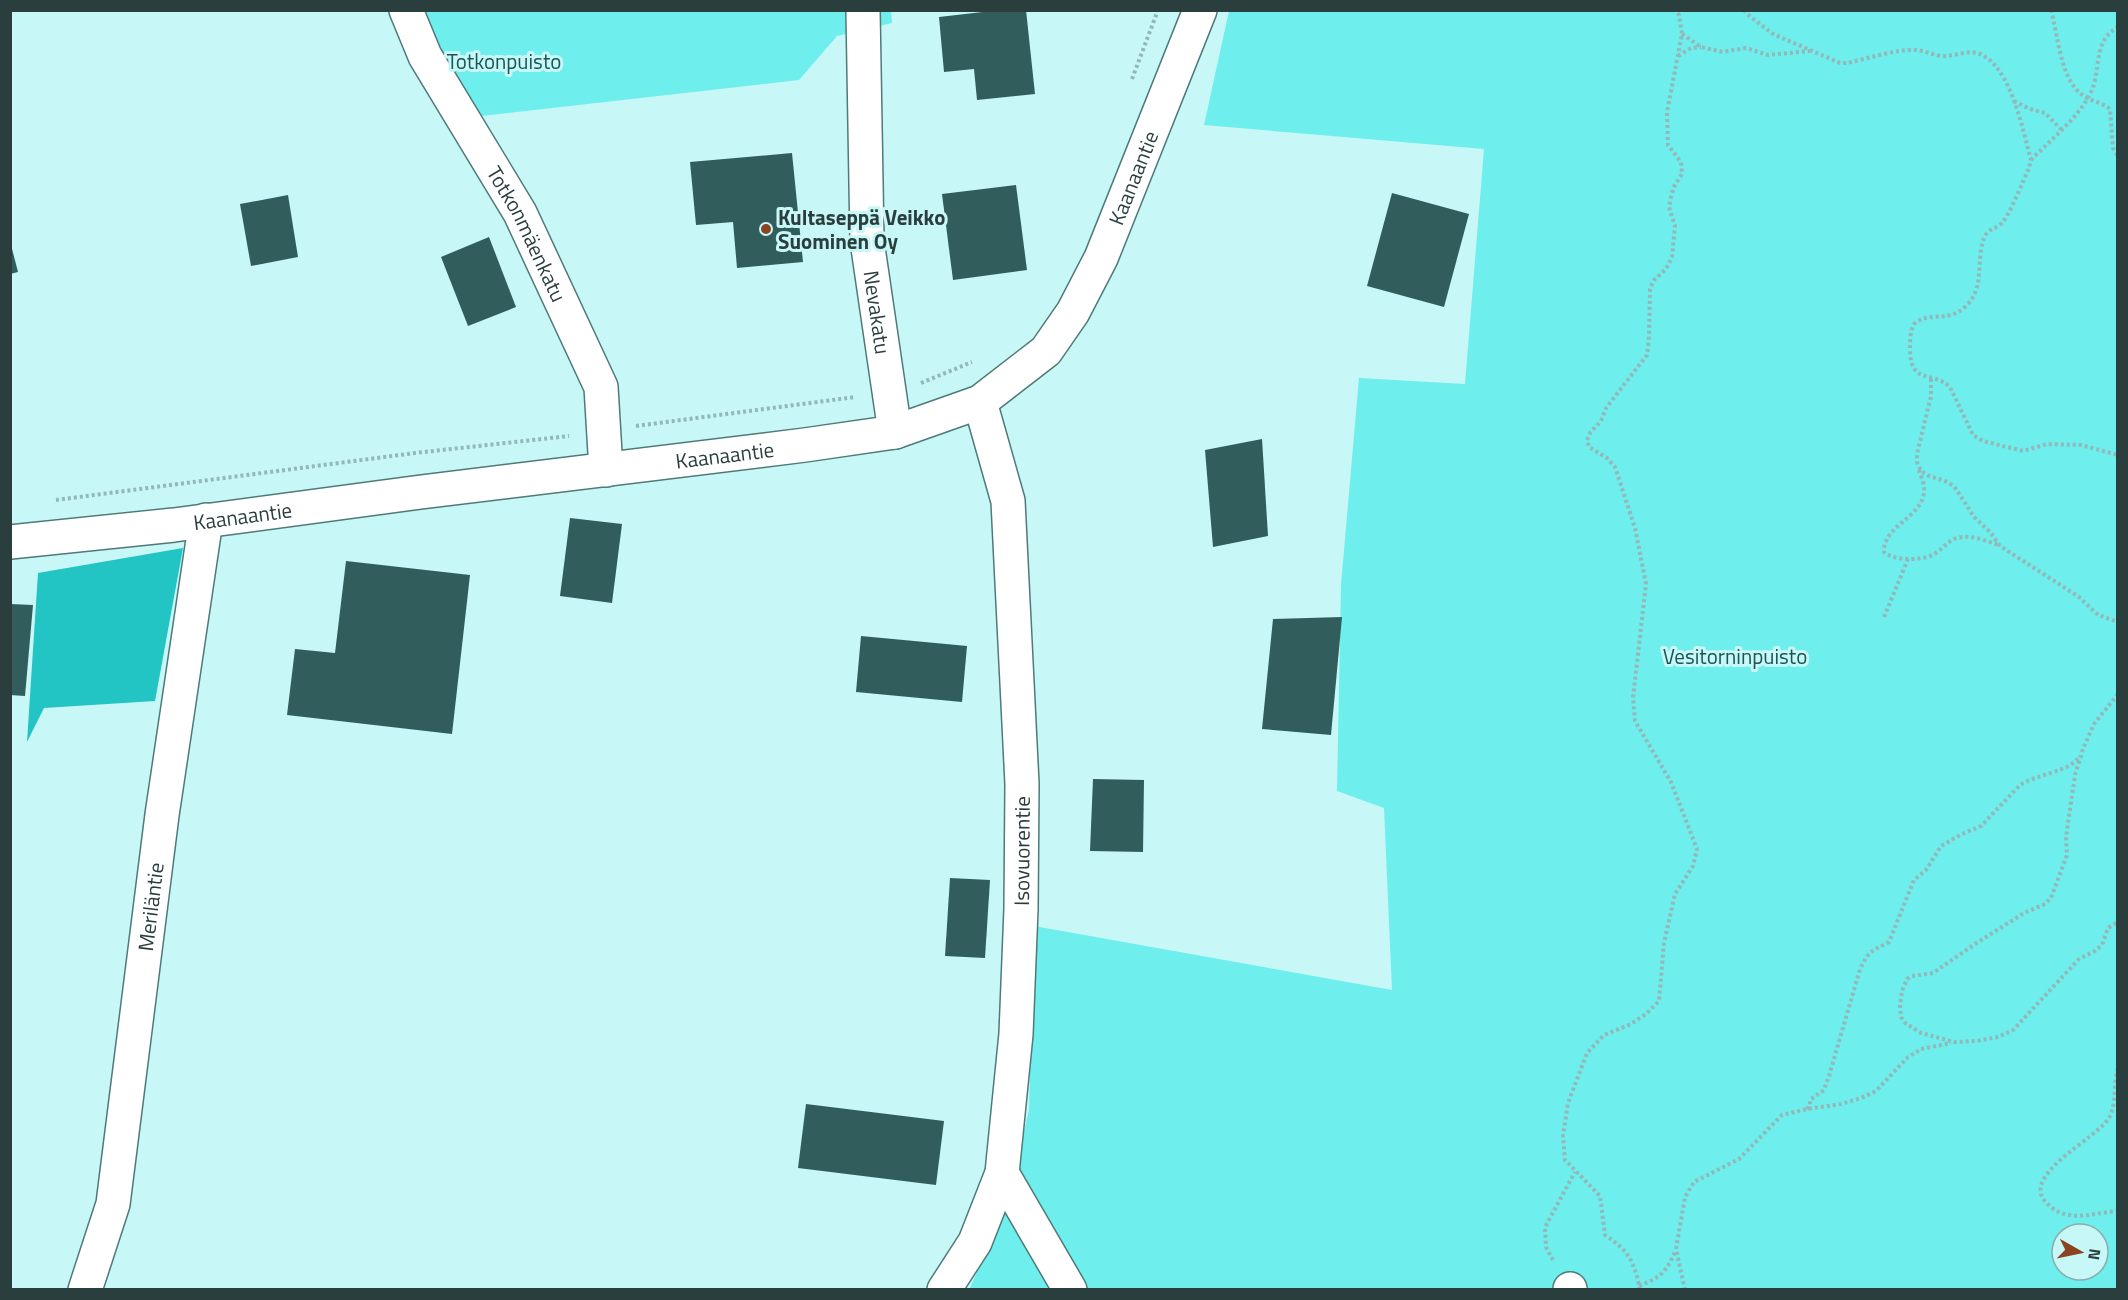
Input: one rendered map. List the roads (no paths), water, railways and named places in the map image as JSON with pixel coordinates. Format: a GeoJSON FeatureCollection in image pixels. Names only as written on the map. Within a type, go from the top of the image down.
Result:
{"type":"FeatureCollection","features":[{"type":"Feature","properties":{"kind":"street","name":"Totkonmäenkatu"},"geometry":{"type":"LineString","coordinates":[[405,10],[424,56],[520,213],[601,387],[606,470]]}},
{"type":"Feature","properties":{"kind":"street","name":"Nevakatu"},"geometry":{"type":"LineString","coordinates":[[863,10],[867,241],[895,432]]}},
{"type":"Feature","properties":{"kind":"street","name":"Kaanaantie"},"geometry":{"type":"LineString","coordinates":[[10,542],[206,520],[895,432],[980,402],[1046,351],[1073,312],[1101,258],[1200,10]]}},
{"type":"Feature","properties":{"kind":"street","name":"Isovuorentie"},"geometry":{"type":"LineString","coordinates":[[944,1290],[975,1242],[1002,1173],[1016,1034],[1021,909],[1022,784],[1008,501],[980,402]]}},
{"type":"Feature","properties":{"kind":"street","name":"Meriläntie"},"geometry":{"type":"LineString","coordinates":[[85,1290],[113,1204],[162,815],[206,520]]}},
{"type":"Feature","properties":{"kind":"street"},"geometry":{"type":"LineString","coordinates":[[1002,1173],[1070,1290]]}},
{"type":"Feature","properties":{"kind":"place","name":"Kultaseppä Veikko Suominen Oy"},"geometry":{"type":"Point","coordinates":[766,229]}},
{"type":"Feature","properties":{"kind":"park label","name":"Totkonpuisto"},"geometry":{"type":"Point","coordinates":[504,61]}},
{"type":"Feature","properties":{"kind":"park label","name":"Vesitorninpuisto"},"geometry":{"type":"Point","coordinates":[1735,656]}}]}
